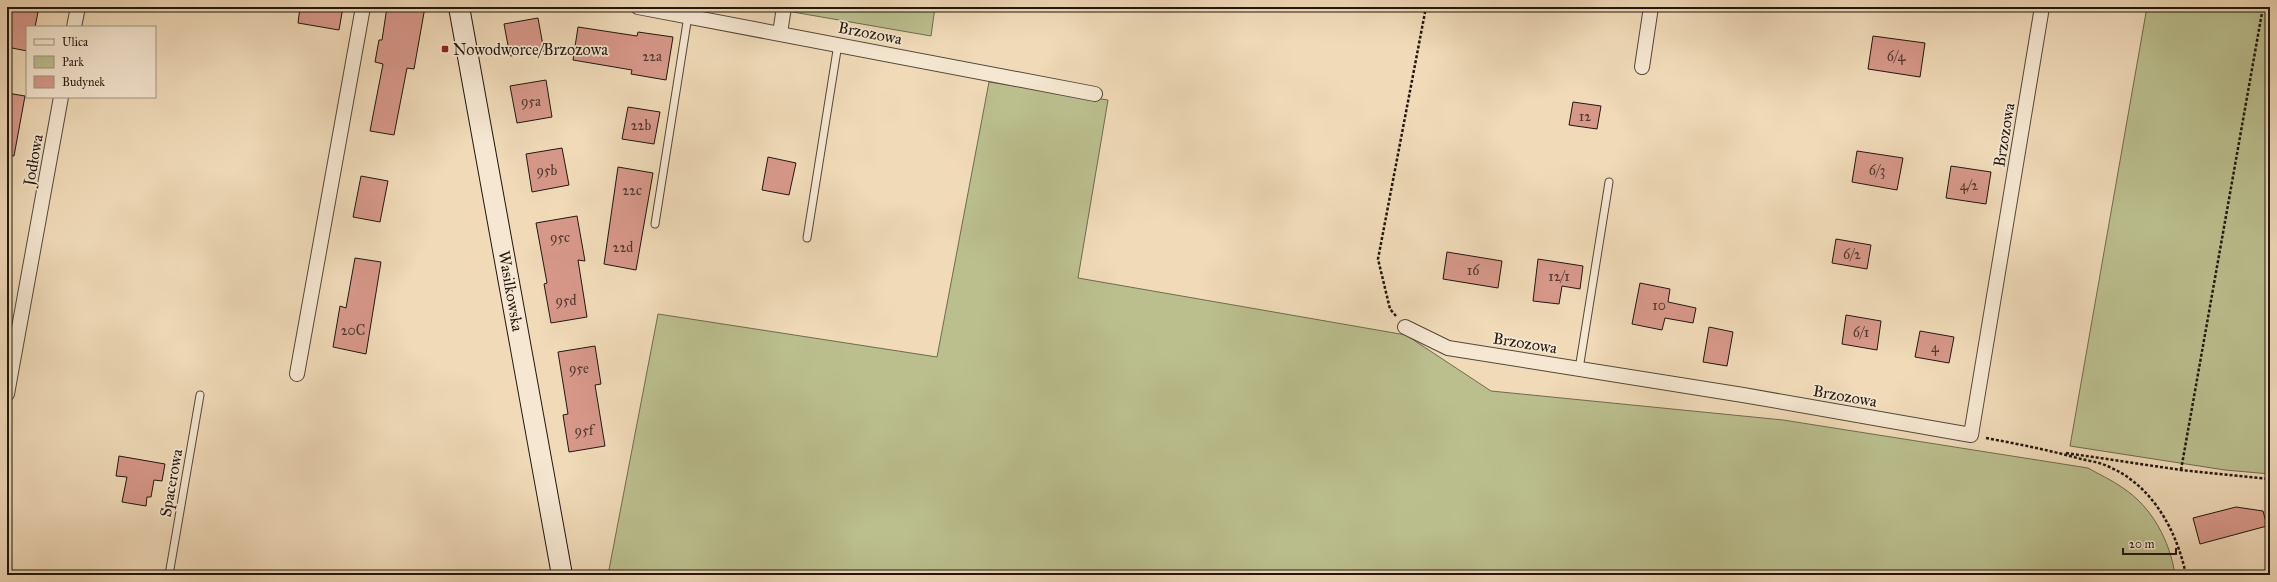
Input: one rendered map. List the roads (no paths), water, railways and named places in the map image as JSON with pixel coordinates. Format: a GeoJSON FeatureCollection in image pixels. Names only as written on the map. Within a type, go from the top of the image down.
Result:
{"type":"FeatureCollection","features":[{"type":"Feature","properties":{"kind":"street"},"geometry":{"type":"LineString","coordinates":[[74,26],[78,7]]}},
{"type":"Feature","properties":{"kind":"street"},"geometry":{"type":"LineString","coordinates":[[297,374],[363,7]]}},
{"type":"Feature","properties":{"kind":"street","name":"Wasilkowska"},"geometry":{"type":"LineString","coordinates":[[459,7],[562,575]]}},
{"type":"Feature","properties":{"kind":"street","name":"Brzozowa"},"geometry":{"type":"LineString","coordinates":[[638,7],[1095,94]]}},
{"type":"Feature","properties":{"kind":"street"},"geometry":{"type":"LineString","coordinates":[[780,33],[784,7]]}},
{"type":"Feature","properties":{"kind":"street"},"geometry":{"type":"LineString","coordinates":[[1642,67],[1651,7]]}},
{"type":"Feature","properties":{"kind":"street","name":"Brzozowa"},"geometry":{"type":"LineString","coordinates":[[1405,327],[1448,348],[1735,394],[1971,435],[2042,7]]}},
{"type":"Feature","properties":{"kind":"street","name":"Jodłowa"},"geometry":{"type":"LineString","coordinates":[[7,394],[61,98]]}},
{"type":"Feature","properties":{"kind":"lane"},"geometry":{"type":"LineString","coordinates":[[655,224],[688,16]]}},
{"type":"Feature","properties":{"kind":"lane"},"geometry":{"type":"LineString","coordinates":[[807,238],[838,44]]}},
{"type":"Feature","properties":{"kind":"lane"},"geometry":{"type":"LineString","coordinates":[[1579,369],[1609,182]]}},
{"type":"Feature","properties":{"kind":"lane","name":"Spacerowa"},"geometry":{"type":"LineString","coordinates":[[169,575],[200,395]]}},
{"type":"Feature","properties":{"kind":"place","name":"Nowodworce/Brzozowa"},"geometry":{"type":"Point","coordinates":[445,49]}}]}
